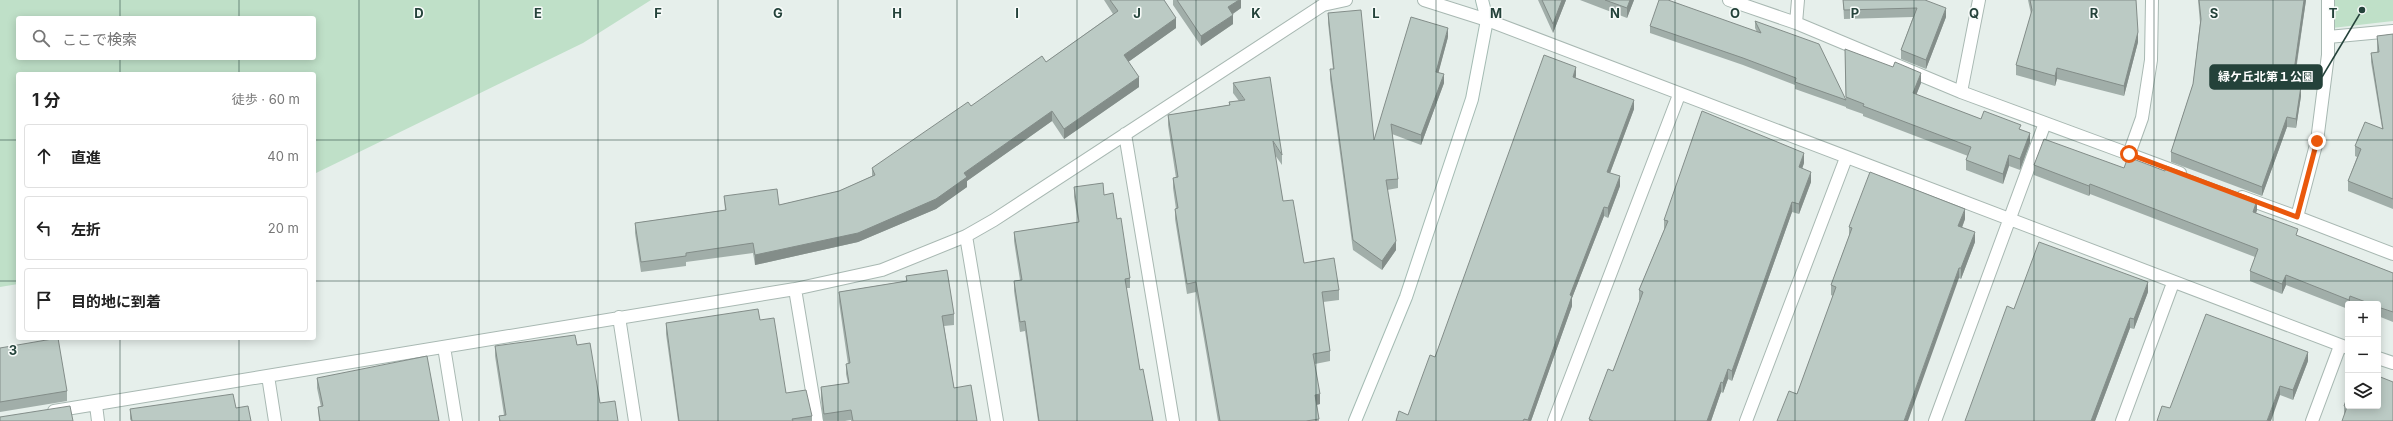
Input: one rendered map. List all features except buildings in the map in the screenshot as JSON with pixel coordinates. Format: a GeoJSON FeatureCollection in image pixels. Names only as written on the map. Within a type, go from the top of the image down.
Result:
{"type":"FeatureCollection","features":[{"type":"Feature","properties":{"kind":"street"},"geometry":{"type":"LineString","coordinates":[[44,413],[796,289],[882,270],[966,236],[994,220],[1323,5],[1346,0]]}},
{"type":"Feature","properties":{"kind":"street"},"geometry":{"type":"LineString","coordinates":[[1424,0],[1487,20],[1679,95],[2011,219],[2173,283],[2344,347],[2312,421]]}},
{"type":"Feature","properties":{"kind":"street"},"geometry":{"type":"LineString","coordinates":[[1355,421],[1406,297],[1472,99],[1487,20],[1482,0]]}},
{"type":"Feature","properties":{"kind":"street"},"geometry":{"type":"LineString","coordinates":[[1728,0],[1796,23],[1961,92],[2195,179]]}},
{"type":"Feature","properties":{"kind":"street"},"geometry":{"type":"LineString","coordinates":[[1796,23],[1798,0]]}},
{"type":"Feature","properties":{"kind":"street"},"geometry":{"type":"LineString","coordinates":[[1961,92],[1979,0]]}},
{"type":"Feature","properties":{"kind":"street"},"geometry":{"type":"LineString","coordinates":[[2129,154],[2142,118],[2151,60],[2152,0]]}},
{"type":"Feature","properties":{"kind":"street"},"geometry":{"type":"LineString","coordinates":[[2297,217],[2317,141],[2328,55],[2328,0]]}},
{"type":"Feature","properties":{"kind":"street"},"geometry":{"type":"LineString","coordinates":[[2328,37],[2393,31]]}},
{"type":"Feature","properties":{"kind":"street"},"geometry":{"type":"LineString","coordinates":[[1554,421],[1679,95]]}},
{"type":"Feature","properties":{"kind":"street"},"geometry":{"type":"LineString","coordinates":[[1935,421],[2011,219],[2045,123]]}},
{"type":"Feature","properties":{"kind":"street"},"geometry":{"type":"LineString","coordinates":[[1125,134],[1173,421]]}},
{"type":"Feature","properties":{"kind":"street"},"geometry":{"type":"LineString","coordinates":[[1746,421],[1846,158]]}},
{"type":"Feature","properties":{"kind":"street"},"geometry":{"type":"LineString","coordinates":[[2231,192],[2393,254]]}},
{"type":"Feature","properties":{"kind":"street"},"geometry":{"type":"LineString","coordinates":[[966,236],[997,421]]}},
{"type":"Feature","properties":{"kind":"street"},"geometry":{"type":"LineString","coordinates":[[2122,421],[2173,283]]}},
{"type":"Feature","properties":{"kind":"street"},"geometry":{"type":"LineString","coordinates":[[796,289],[817,421]]}},
{"type":"Feature","properties":{"kind":"street"},"geometry":{"type":"LineString","coordinates":[[619,317],[635,421]]}},
{"type":"Feature","properties":{"kind":"street"},"geometry":{"type":"LineString","coordinates":[[444,347],[456,421]]}},
{"type":"Feature","properties":{"kind":"street"},"geometry":{"type":"LineString","coordinates":[[2381,359],[2393,363]]}},
{"type":"Feature","properties":{"kind":"street"},"geometry":{"type":"LineString","coordinates":[[268,376],[276,421]]}},
{"type":"Feature","properties":{"kind":"street"},"geometry":{"type":"LineString","coordinates":[[96,405],[98,421]]}},
{"type":"Feature","properties":{"kind":"green space"},"geometry":{"type":"Polygon","coordinates":[[[0,0],[651,0],[583,43],[316,173],[316,72],[16,72],[16,284],[0,287],[0,0]]]}},
{"type":"Feature","properties":{"kind":"green space"},"geometry":{"type":"Polygon","coordinates":[[[2332,0],[2393,0],[2393,21],[2332,28],[2332,0]]]}},
{"type":"Feature","properties":{"kind":"place","name":"緑ケ丘北第１公園"},"geometry":{"type":"Point","coordinates":[2362,10]}},
{"type":"Feature","properties":{"kind":"route"},"geometry":{"type":"LineString","coordinates":[[2129,154],[2297,217],[2317,141]]}}]}
